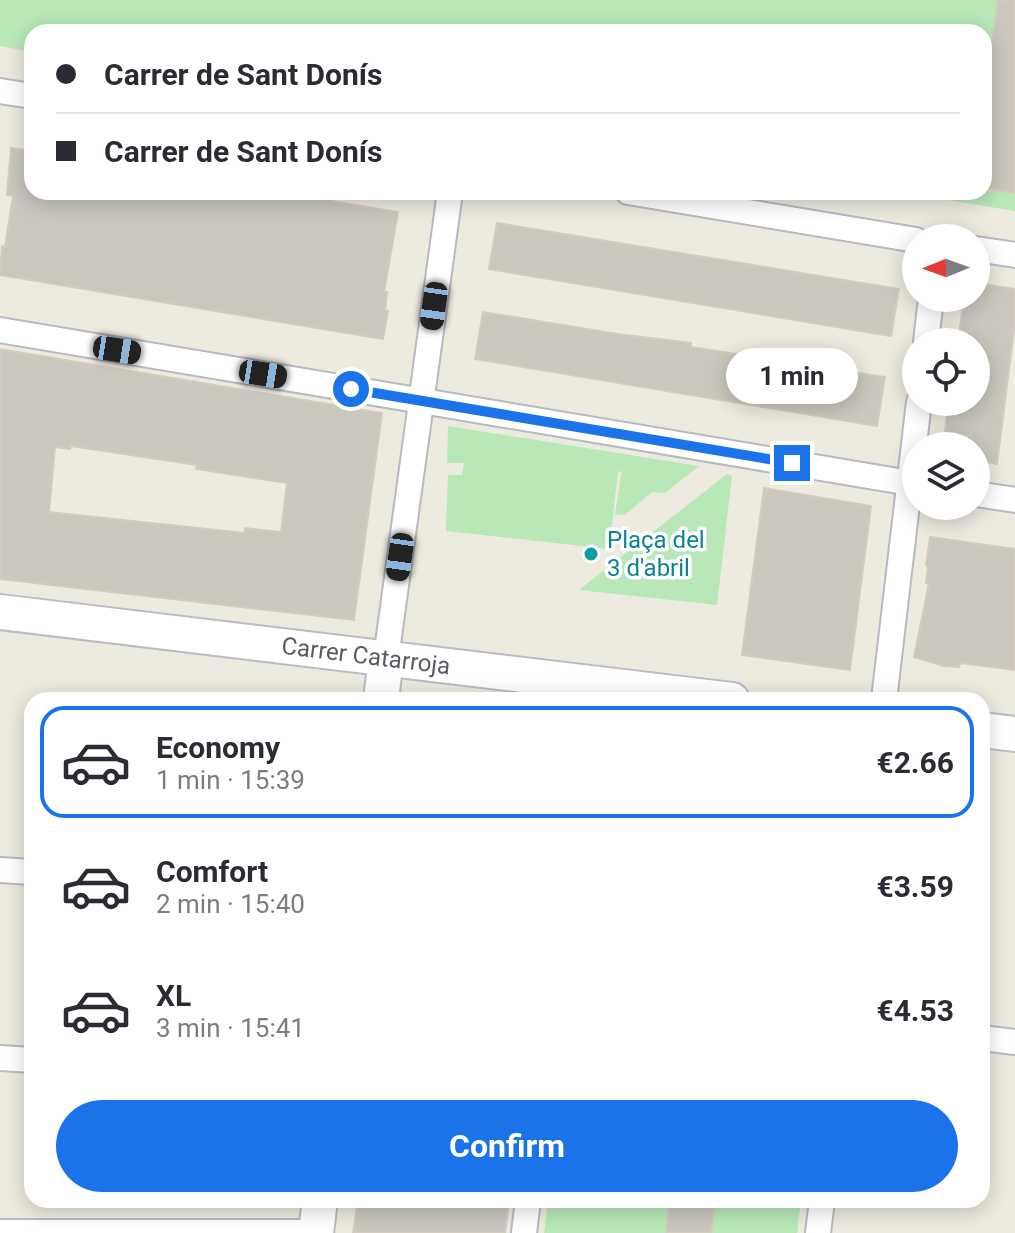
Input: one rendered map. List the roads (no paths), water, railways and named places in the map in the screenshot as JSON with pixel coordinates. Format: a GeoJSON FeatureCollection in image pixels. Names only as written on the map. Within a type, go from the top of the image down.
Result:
{"type":"FeatureCollection","features":[{"type":"Feature","properties":{"kind":"street"},"geometry":{"type":"LineString","coordinates":[[0,91],[24,95]]}},
{"type":"Feature","properties":{"kind":"street"},"geometry":{"type":"LineString","coordinates":[[382,692],[449,200]]}},
{"type":"Feature","properties":{"kind":"street"},"geometry":{"type":"LineString","coordinates":[[676,200],[902,238]]}},
{"type":"Feature","properties":{"kind":"street"},"geometry":{"type":"LineString","coordinates":[[990,251],[1015,255]]}},
{"type":"Feature","properties":{"kind":"street"},"geometry":{"type":"LineString","coordinates":[[0,330],[902,481]]}},
{"type":"Feature","properties":{"kind":"street"},"geometry":{"type":"LineString","coordinates":[[990,496],[1015,500]]}},
{"type":"Feature","properties":{"kind":"street"},"geometry":{"type":"LineString","coordinates":[[885,692],[908,520]]}},
{"type":"Feature","properties":{"kind":"street","name":"Carrer Catarroja"},"geometry":{"type":"LineString","coordinates":[[0,612],[386,658],[590,692]]}},
{"type":"Feature","properties":{"kind":"street"},"geometry":{"type":"LineString","coordinates":[[990,731],[1015,734]]}},
{"type":"Feature","properties":{"kind":"street"},"geometry":{"type":"LineString","coordinates":[[0,870],[24,872]]}},
{"type":"Feature","properties":{"kind":"street"},"geometry":{"type":"LineString","coordinates":[[990,1039],[1015,1042]]}},
{"type":"Feature","properties":{"kind":"street"},"geometry":{"type":"LineString","coordinates":[[0,1058],[24,1060]]}},
{"type":"Feature","properties":{"kind":"street"},"geometry":{"type":"LineString","coordinates":[[524,1233],[527,1208]]}},
{"type":"Feature","properties":{"kind":"street"},"geometry":{"type":"LineString","coordinates":[[818,1233],[821,1208]]}},
{"type":"Feature","properties":{"kind":"street"},"geometry":{"type":"LineString","coordinates":[[0,1232],[317,1222]]}},
{"type":"Feature","properties":{"kind":"place","name":"Plaça del 3 d'abril"},"geometry":{"type":"Point","coordinates":[591,554]}}]}
